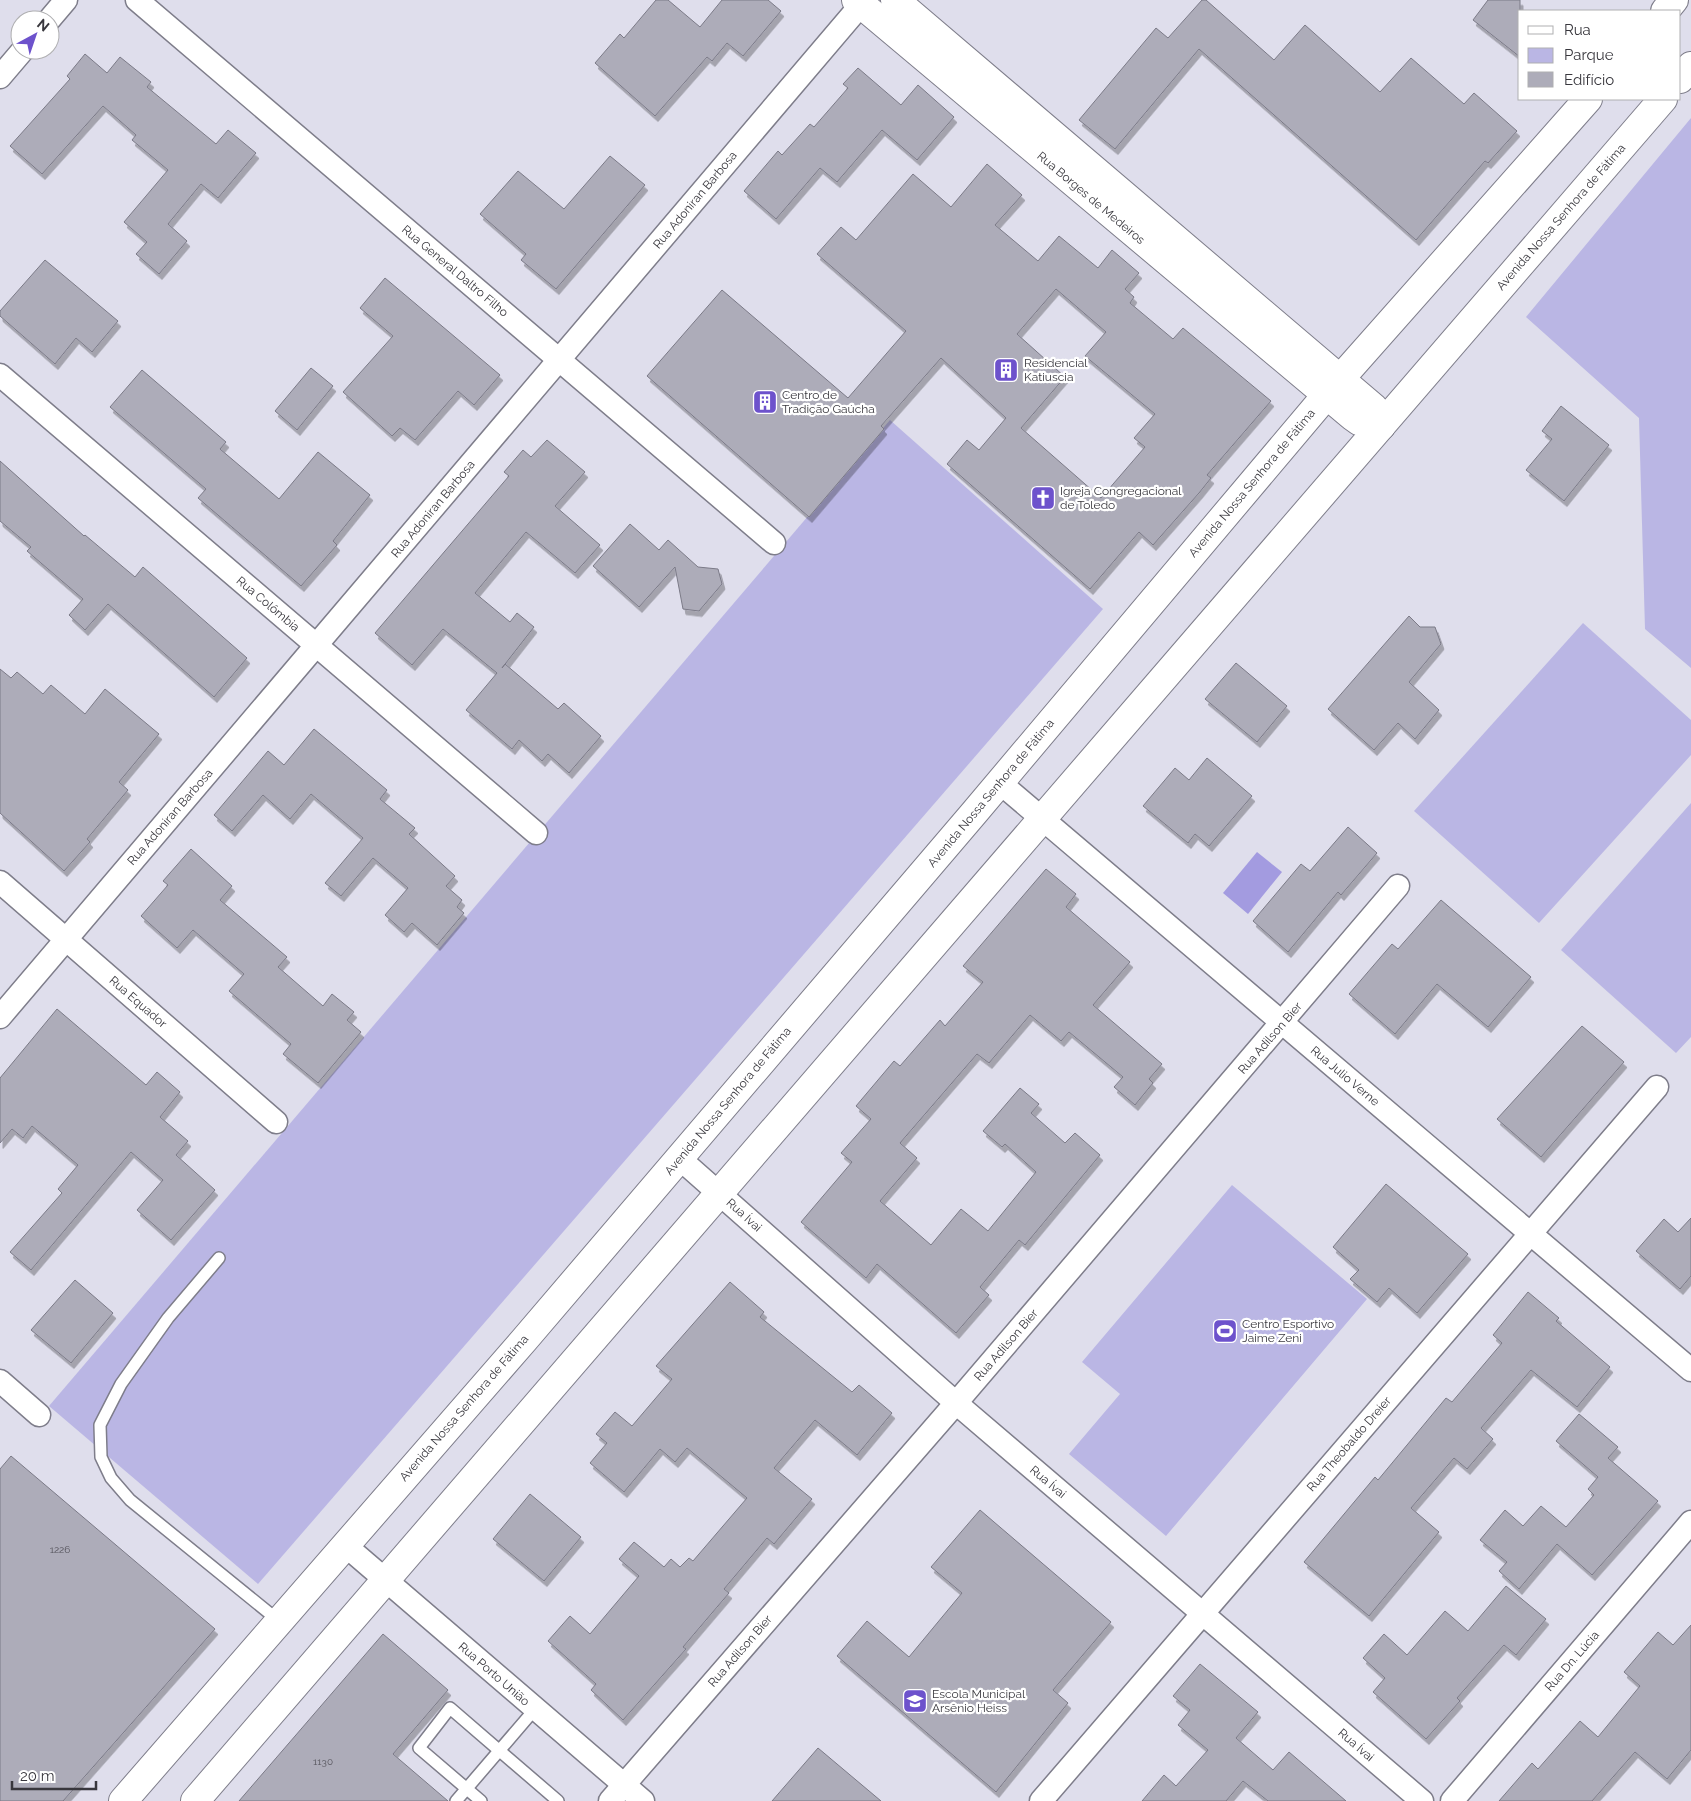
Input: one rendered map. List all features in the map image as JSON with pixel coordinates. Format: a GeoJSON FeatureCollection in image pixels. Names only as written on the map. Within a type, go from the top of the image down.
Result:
{"type":"FeatureCollection","features":[{"type":"Feature","properties":{"kind":"street"},"geometry":{"type":"LineString","coordinates":[[58,10],[66,0]]}},
{"type":"Feature","properties":{"kind":"street","name":"Rua General Daltro Filho"},"geometry":{"type":"LineString","coordinates":[[136,0],[774,543]]}},
{"type":"Feature","properties":{"kind":"street","name":"Rua Borges de Medeiros"},"geometry":{"type":"LineString","coordinates":[[895,0],[1334,387]]}},
{"type":"Feature","properties":{"kind":"street","name":"Rua Adoniran Barbosa"},"geometry":{"type":"LineString","coordinates":[[0,1017],[560,360],[860,2]]}},
{"type":"Feature","properties":{"kind":"street","name":"Rua Borges de Medeiros"},"geometry":{"type":"LineString","coordinates":[[860,2],[1334,387]]}},
{"type":"Feature","properties":{"kind":"street"},"geometry":{"type":"LineString","coordinates":[[0,77],[14,60]]}},
{"type":"Feature","properties":{"kind":"street"},"geometry":{"type":"LineString","coordinates":[[1681,78],[1691,66]]}},
{"type":"Feature","properties":{"kind":"street","name":"Avenida Nossa Senhora de Fátima"},"geometry":{"type":"LineString","coordinates":[[122,1801],[346,1546],[679,1158],[1334,387],[1587,100]]}},
{"type":"Feature","properties":{"kind":"street","name":"Avenida Nossa Senhora de Fátima"},"geometry":{"type":"LineString","coordinates":[[195,1801],[1662,100]]}},
{"type":"Feature","properties":{"kind":"street","name":"Rua Colômbia"},"geometry":{"type":"LineString","coordinates":[[0,375],[536,833]]}},
{"type":"Feature","properties":{"kind":"street"},"geometry":{"type":"LineString","coordinates":[[1334,387],[1374,408],[1381,426]]}},
{"type":"Feature","properties":{"kind":"street","name":"Rua Julio Verne"},"geometry":{"type":"LineString","coordinates":[[1000,782],[1282,1024],[1691,1370]]}},
{"type":"Feature","properties":{"kind":"street","name":"Rua Equador"},"geometry":{"type":"LineString","coordinates":[[0,882],[276,1122]]}},
{"type":"Feature","properties":{"kind":"street","name":"Rua Adilson Bier"},"geometry":{"type":"LineString","coordinates":[[617,1793],[956,1403],[1282,1024],[1398,886]]}},
{"type":"Feature","properties":{"kind":"street","name":"Rua Theobaldo Dreier"},"geometry":{"type":"LineString","coordinates":[[1041,1801],[1657,1087]]}},
{"type":"Feature","properties":{"kind":"street","name":"Rua Ívai"},"geometry":{"type":"LineString","coordinates":[[679,1158],[956,1403],[1422,1801]]}},
{"type":"Feature","properties":{"kind":"street"},"geometry":{"type":"LineString","coordinates":[[0,1382],[39,1415]]}},
{"type":"Feature","properties":{"kind":"street","name":"Rua Dn. Lúcia"},"geometry":{"type":"LineString","coordinates":[[1452,1801],[1691,1522]]}},
{"type":"Feature","properties":{"kind":"street","name":"Rua Porto União"},"geometry":{"type":"LineString","coordinates":[[346,1546],[535,1709],[617,1793],[643,1801]]}},
{"type":"Feature","properties":{"kind":"lane"},"geometry":{"type":"LineString","coordinates":[[219,1258],[168,1318],[122,1384],[100,1425],[101,1457],[111,1478],[130,1500],[280,1621]]}},
{"type":"Feature","properties":{"kind":"lane"},"geometry":{"type":"LineString","coordinates":[[481,1801],[419,1748],[450,1708],[558,1801]]}},
{"type":"Feature","properties":{"kind":"lane"},"geometry":{"type":"LineString","coordinates":[[456,1801],[535,1709]]}},
{"type":"Feature","properties":{"kind":"green space"},"geometry":{"type":"Polygon","coordinates":[[[1691,118],[1691,668],[1645,629],[1639,418],[1526,317],[1691,118]]]}},
{"type":"Feature","properties":{"kind":"green space"},"geometry":{"type":"Polygon","coordinates":[[[890,420],[1103,609],[258,1584],[49,1406],[890,420]]]}},
{"type":"Feature","properties":{"kind":"green space"},"geometry":{"type":"Polygon","coordinates":[[[1583,623],[1691,720],[1691,755],[1539,923],[1414,811],[1583,623]]]}},
{"type":"Feature","properties":{"kind":"green space"},"geometry":{"type":"Polygon","coordinates":[[[1691,803],[1691,1037],[1676,1053],[1561,950],[1691,803]]]}},
{"type":"Feature","properties":{"kind":"green space","name":"Centro Esportivo Jaime Zeni"},"geometry":{"type":"Polygon","coordinates":[[[1232,1185],[1367,1299],[1166,1536],[1069,1454],[1120,1394],[1082,1362],[1232,1185]]]}},
{"type":"Feature","properties":{"kind":"shaded area"},"geometry":{"type":"Polygon","coordinates":[[[1257,852],[1282,872],[1248,914],[1223,893],[1257,852]]]}},
{"type":"Feature","properties":{"kind":"building"},"geometry":{"type":"Polygon","coordinates":[[[656,0],[668,0],[700,27],[722,0],[768,0],[781,11],[743,56],[727,43],[712,61],[707,57],[655,116],[595,63],[620,34],[624,38],[656,0]]]}},
{"type":"Feature","properties":{"kind":"building"},"geometry":{"type":"Polygon","coordinates":[[[1202,0],[1206,0],[1274,60],[1305,25],[1380,92],[1411,58],[1464,104],[1474,93],[1517,131],[1488,163],[1485,161],[1416,240],[1199,49],[1115,149],[1079,120],[1156,28],[1168,38],[1202,0]]]}},
{"type":"Feature","properties":{"kind":"building"},"geometry":{"type":"Polygon","coordinates":[[[1488,0],[1520,0],[1520,10],[1518,10],[1518,55],[1473,20],[1488,0]]]}},
{"type":"Feature","properties":{"kind":"building"},"geometry":{"type":"Polygon","coordinates":[[[85,54],[107,73],[120,57],[151,82],[147,87],[216,144],[228,130],[256,153],[218,198],[201,184],[168,224],[187,241],[159,274],[136,254],[147,242],[124,222],[168,170],[132,140],[136,135],[103,106],[42,174],[10,146],[70,79],[67,76],[85,54]]]}},
{"type":"Feature","properties":{"kind":"building"},"geometry":{"type":"Polygon","coordinates":[[[858,68],[901,105],[918,85],[954,117],[917,160],[882,130],[837,182],[820,168],[776,219],[744,191],[778,151],[782,155],[810,124],[814,127],[848,88],[843,84],[858,68]]]}},
{"type":"Feature","properties":{"kind":"building"},"geometry":{"type":"Polygon","coordinates":[[[610,156],[645,185],[556,289],[521,260],[526,254],[480,214],[518,171],[564,209],[610,156]]]}},
{"type":"Feature","properties":{"kind":"building"},"geometry":{"type":"Polygon","coordinates":[[[987,164],[1022,195],[995,225],[1038,261],[1059,236],[1098,268],[1112,250],[1139,273],[1125,289],[1134,297],[1130,303],[1173,339],[1183,328],[1271,401],[1207,475],[1211,478],[1199,493],[1153,545],[1139,532],[1090,589],[947,464],[967,440],[979,450],[1006,418],[941,358],[881,426],[884,429],[809,517],[647,376],[722,290],[848,398],[906,331],[817,254],[841,227],[856,240],[913,174],[951,207],[987,164]],[[1056,289],[1017,334],[1065,377],[1021,428],[1101,498],[1145,447],[1134,438],[1155,414],[1085,356],[1106,332],[1056,289]]]}},
{"type":"Feature","properties":{"kind":"building"},"geometry":{"type":"Polygon","coordinates":[[[45,260],[118,321],[92,352],[76,338],[55,364],[0,316],[0,311],[45,260]]]}},
{"type":"Feature","properties":{"kind":"building"},"geometry":{"type":"Polygon","coordinates":[[[385,278],[500,375],[474,405],[458,391],[415,440],[400,428],[392,436],[343,392],[393,336],[360,308],[385,278]]]}},
{"type":"Feature","properties":{"kind":"building"},"geometry":{"type":"Polygon","coordinates":[[[311,368],[333,386],[297,430],[275,411],[311,368]]]}},
{"type":"Feature","properties":{"kind":"building"},"geometry":{"type":"Polygon","coordinates":[[[142,370],[226,442],[220,449],[279,499],[318,452],[370,495],[333,541],[337,545],[301,586],[198,498],[206,489],[110,407],[142,370]]]}},
{"type":"Feature","properties":{"kind":"building"},"geometry":{"type":"Polygon","coordinates":[[[1561,406],[1609,445],[1564,501],[1526,470],[1552,439],[1542,431],[1561,406]]]}},
{"type":"Feature","properties":{"kind":"building"},"geometry":{"type":"Polygon","coordinates":[[[547,440],[585,472],[555,506],[600,545],[575,573],[526,532],[475,593],[510,622],[517,613],[534,627],[505,664],[558,709],[564,703],[601,736],[569,773],[548,754],[542,761],[519,740],[512,749],[466,710],[497,673],[443,629],[412,665],[375,633],[509,476],[504,472],[523,450],[531,457],[547,440]]]}},
{"type":"Feature","properties":{"kind":"building"},"geometry":{"type":"Polygon","coordinates":[[[0,461],[84,536],[135,577],[143,567],[247,658],[214,697],[108,604],[85,630],[69,615],[83,599],[27,551],[31,547],[0,521],[0,461]]]}},
{"type":"Feature","properties":{"kind":"building"},"geometry":{"type":"Polygon","coordinates":[[[630,524],[659,550],[668,540],[698,567],[718,569],[722,584],[699,611],[683,609],[675,567],[639,607],[593,566],[630,524]]]}},
{"type":"Feature","properties":{"kind":"building"},"geometry":{"type":"Polygon","coordinates":[[[1409,616],[1420,627],[1435,627],[1441,644],[1409,682],[1439,710],[1415,739],[1398,723],[1374,750],[1328,709],[1409,616]]]}},
{"type":"Feature","properties":{"kind":"building"},"geometry":{"type":"Polygon","coordinates":[[[1236,663],[1287,706],[1257,742],[1205,699],[1236,663]]]}},
{"type":"Feature","properties":{"kind":"building"},"geometry":{"type":"Polygon","coordinates":[[[0,669],[11,678],[17,672],[43,694],[51,685],[85,714],[105,689],[159,734],[119,782],[128,790],[87,839],[90,842],[64,871],[0,813],[0,669]]]}},
{"type":"Feature","properties":{"kind":"building"},"geometry":{"type":"Polygon","coordinates":[[[314,729],[387,790],[380,799],[415,828],[409,834],[455,876],[446,886],[462,900],[457,907],[464,913],[437,945],[412,923],[404,932],[385,915],[408,888],[373,858],[341,896],[325,883],[363,838],[311,794],[290,819],[263,795],[232,831],[214,815],[268,751],[284,765],[314,729]]]}},
{"type":"Feature","properties":{"kind":"building"},"geometry":{"type":"Polygon","coordinates":[[[1207,758],[1252,796],[1209,846],[1195,834],[1188,843],[1143,806],[1175,768],[1189,780],[1207,758]]]}},
{"type":"Feature","properties":{"kind":"building"},"geometry":{"type":"Polygon","coordinates":[[[1348,827],[1377,853],[1341,895],[1338,892],[1288,952],[1253,921],[1301,864],[1310,871],[1348,827]]]}},
{"type":"Feature","properties":{"kind":"building"},"geometry":{"type":"Polygon","coordinates":[[[191,849],[232,886],[220,900],[287,957],[278,967],[323,1006],[332,994],[354,1012],[347,1020],[361,1032],[318,1083],[283,1054],[291,1044],[229,991],[244,974],[193,930],[177,948],[141,916],[168,885],[163,881],[191,849]]]}},
{"type":"Feature","properties":{"kind":"building"},"geometry":{"type":"Polygon","coordinates":[[[1046,869],[1076,894],[1066,907],[1130,962],[1093,1005],[1162,1064],[1149,1079],[1153,1083],[1135,1105],[1114,1087],[1123,1077],[1069,1032],[1061,1041],[1030,1015],[989,1063],[977,1054],[900,1143],[917,1158],[880,1201],[931,1245],[961,1209],[988,1231],[1036,1172],[1005,1144],[1002,1147],[983,1131],[1020,1088],[1039,1104],[1031,1113],[1065,1143],[1075,1133],[1100,1155],[1025,1245],[1019,1240],[980,1287],[989,1295],[956,1333],[877,1264],[866,1278],[801,1222],[852,1162],[841,1153],[871,1119],[856,1106],[894,1061],[900,1066],[940,1020],[945,1026],[983,982],[963,966],[1046,869]]]}},
{"type":"Feature","properties":{"kind":"building"},"geometry":{"type":"Polygon","coordinates":[[[1441,900],[1531,977],[1488,1027],[1437,984],[1395,1034],[1349,994],[1392,944],[1398,949],[1441,900]]]}},
{"type":"Feature","properties":{"kind":"building"},"geometry":{"type":"Polygon","coordinates":[[[57,1009],[146,1085],[157,1072],[180,1092],[160,1117],[188,1141],[176,1155],[215,1190],[171,1240],[137,1210],[163,1180],[131,1152],[31,1270],[10,1252],[62,1193],[58,1189],[78,1165],[32,1126],[23,1138],[12,1129],[0,1143],[0,1078],[57,1009]]]}},
{"type":"Feature","properties":{"kind":"building"},"geometry":{"type":"Polygon","coordinates":[[[1582,1026],[1624,1062],[1541,1157],[1497,1119],[1582,1026]]]}},
{"type":"Feature","properties":{"kind":"building"},"geometry":{"type":"Polygon","coordinates":[[[1386,1184],[1468,1254],[1417,1313],[1389,1288],[1377,1302],[1350,1279],[1359,1270],[1333,1247],[1386,1184]]]}},
{"type":"Feature","properties":{"kind":"building"},"geometry":{"type":"Polygon","coordinates":[[[1691,1218],[1691,1276],[1680,1289],[1636,1251],[1664,1219],[1678,1232],[1691,1218]]]}},
{"type":"Feature","properties":{"kind":"building"},"geometry":{"type":"Polygon","coordinates":[[[75,1280],[113,1313],[71,1363],[31,1330],[75,1280]]]}},
{"type":"Feature","properties":{"kind":"building"},"geometry":{"type":"Polygon","coordinates":[[[730,1282],[764,1312],[760,1317],[852,1392],[859,1385],[892,1413],[857,1455],[815,1420],[774,1468],[812,1499],[774,1544],[767,1538],[724,1589],[729,1593],[683,1647],[686,1649],[623,1720],[591,1690],[596,1684],[548,1641],[570,1616],[590,1634],[639,1576],[619,1559],[634,1542],[664,1567],[671,1559],[680,1567],[689,1558],[693,1561],[747,1498],[687,1448],[675,1462],[660,1449],[624,1492],[590,1463],[607,1443],[596,1434],[615,1412],[632,1426],[672,1379],[656,1366],[730,1282]]]}},
{"type":"Feature","properties":{"kind":"building"},"geometry":{"type":"Polygon","coordinates":[[[1528,1292],[1559,1318],[1556,1321],[1610,1367],[1577,1407],[1531,1370],[1481,1428],[1493,1439],[1467,1469],[1454,1458],[1411,1508],[1439,1532],[1369,1616],[1304,1562],[1375,1477],[1378,1480],[1446,1398],[1452,1402],[1502,1343],[1493,1335],[1528,1292]]]}},
{"type":"Feature","properties":{"kind":"building"},"geometry":{"type":"Polygon","coordinates":[[[1579,1414],[1618,1447],[1608,1458],[1658,1501],[1592,1575],[1557,1544],[1519,1589],[1499,1571],[1507,1562],[1480,1540],[1505,1510],[1523,1526],[1541,1506],[1566,1527],[1594,1495],[1588,1489],[1598,1477],[1556,1441],[1579,1414]]]}},
{"type":"Feature","properties":{"kind":"building"},"geometry":{"type":"Polygon","coordinates":[[[11,1456],[215,1629],[63,1801],[0,1801],[0,1469],[11,1456]]]}},
{"type":"Feature","properties":{"kind":"building"},"geometry":{"type":"Polygon","coordinates":[[[530,1494],[581,1537],[544,1581],[493,1539],[530,1494]]]}},
{"type":"Feature","properties":{"kind":"building"},"geometry":{"type":"Polygon","coordinates":[[[980,1510],[1111,1622],[1053,1690],[1068,1703],[996,1792],[837,1656],[867,1621],[909,1657],[962,1593],[931,1567],[980,1510]]]}},
{"type":"Feature","properties":{"kind":"building"},"geometry":{"type":"Polygon","coordinates":[[[1506,1586],[1546,1619],[1516,1655],[1504,1645],[1457,1698],[1460,1701],[1426,1739],[1373,1692],[1385,1678],[1363,1658],[1384,1634],[1407,1655],[1445,1611],[1468,1631],[1506,1586]]]}},
{"type":"Feature","properties":{"kind":"building"},"geometry":{"type":"Polygon","coordinates":[[[1691,1625],[1691,1750],[1667,1779],[1635,1752],[1592,1801],[1499,1801],[1532,1763],[1538,1769],[1580,1721],[1598,1737],[1640,1686],[1624,1672],[1658,1632],[1673,1645],[1691,1625]]]}},
{"type":"Feature","properties":{"kind":"building"},"geometry":{"type":"Polygon","coordinates":[[[383,1634],[448,1690],[393,1754],[448,1801],[239,1801],[383,1634]]]}},
{"type":"Feature","properties":{"kind":"building"},"geometry":{"type":"Polygon","coordinates":[[[1200,1664],[1258,1712],[1236,1738],[1273,1770],[1289,1752],[1346,1801],[1268,1801],[1243,1781],[1226,1801],[1142,1801],[1164,1775],[1176,1786],[1208,1750],[1178,1725],[1190,1710],[1173,1696],[1200,1664]]]}},
{"type":"Feature","properties":{"kind":"building"},"geometry":{"type":"Polygon","coordinates":[[[818,1748],[881,1801],[772,1801],[818,1748]]]}},
{"type":"Feature","properties":{"kind":"place","name":"Residencial Katiuscia"},"geometry":{"type":"Point","coordinates":[1006,370]}},
{"type":"Feature","properties":{"kind":"place","name":"Centro de Tradição Gaúcha"},"geometry":{"type":"Point","coordinates":[765,402]}},
{"type":"Feature","properties":{"kind":"place","name":"Igreja Congregacional de Toledo"},"geometry":{"type":"Point","coordinates":[1043,498]}},
{"type":"Feature","properties":{"kind":"place","name":"Centro Esportivo Jaime Zeni"},"geometry":{"type":"Point","coordinates":[1225,1331]}},
{"type":"Feature","properties":{"kind":"place","name":"Escola Municipal Arsênio Heiss"},"geometry":{"type":"Point","coordinates":[915,1701]}}]}
